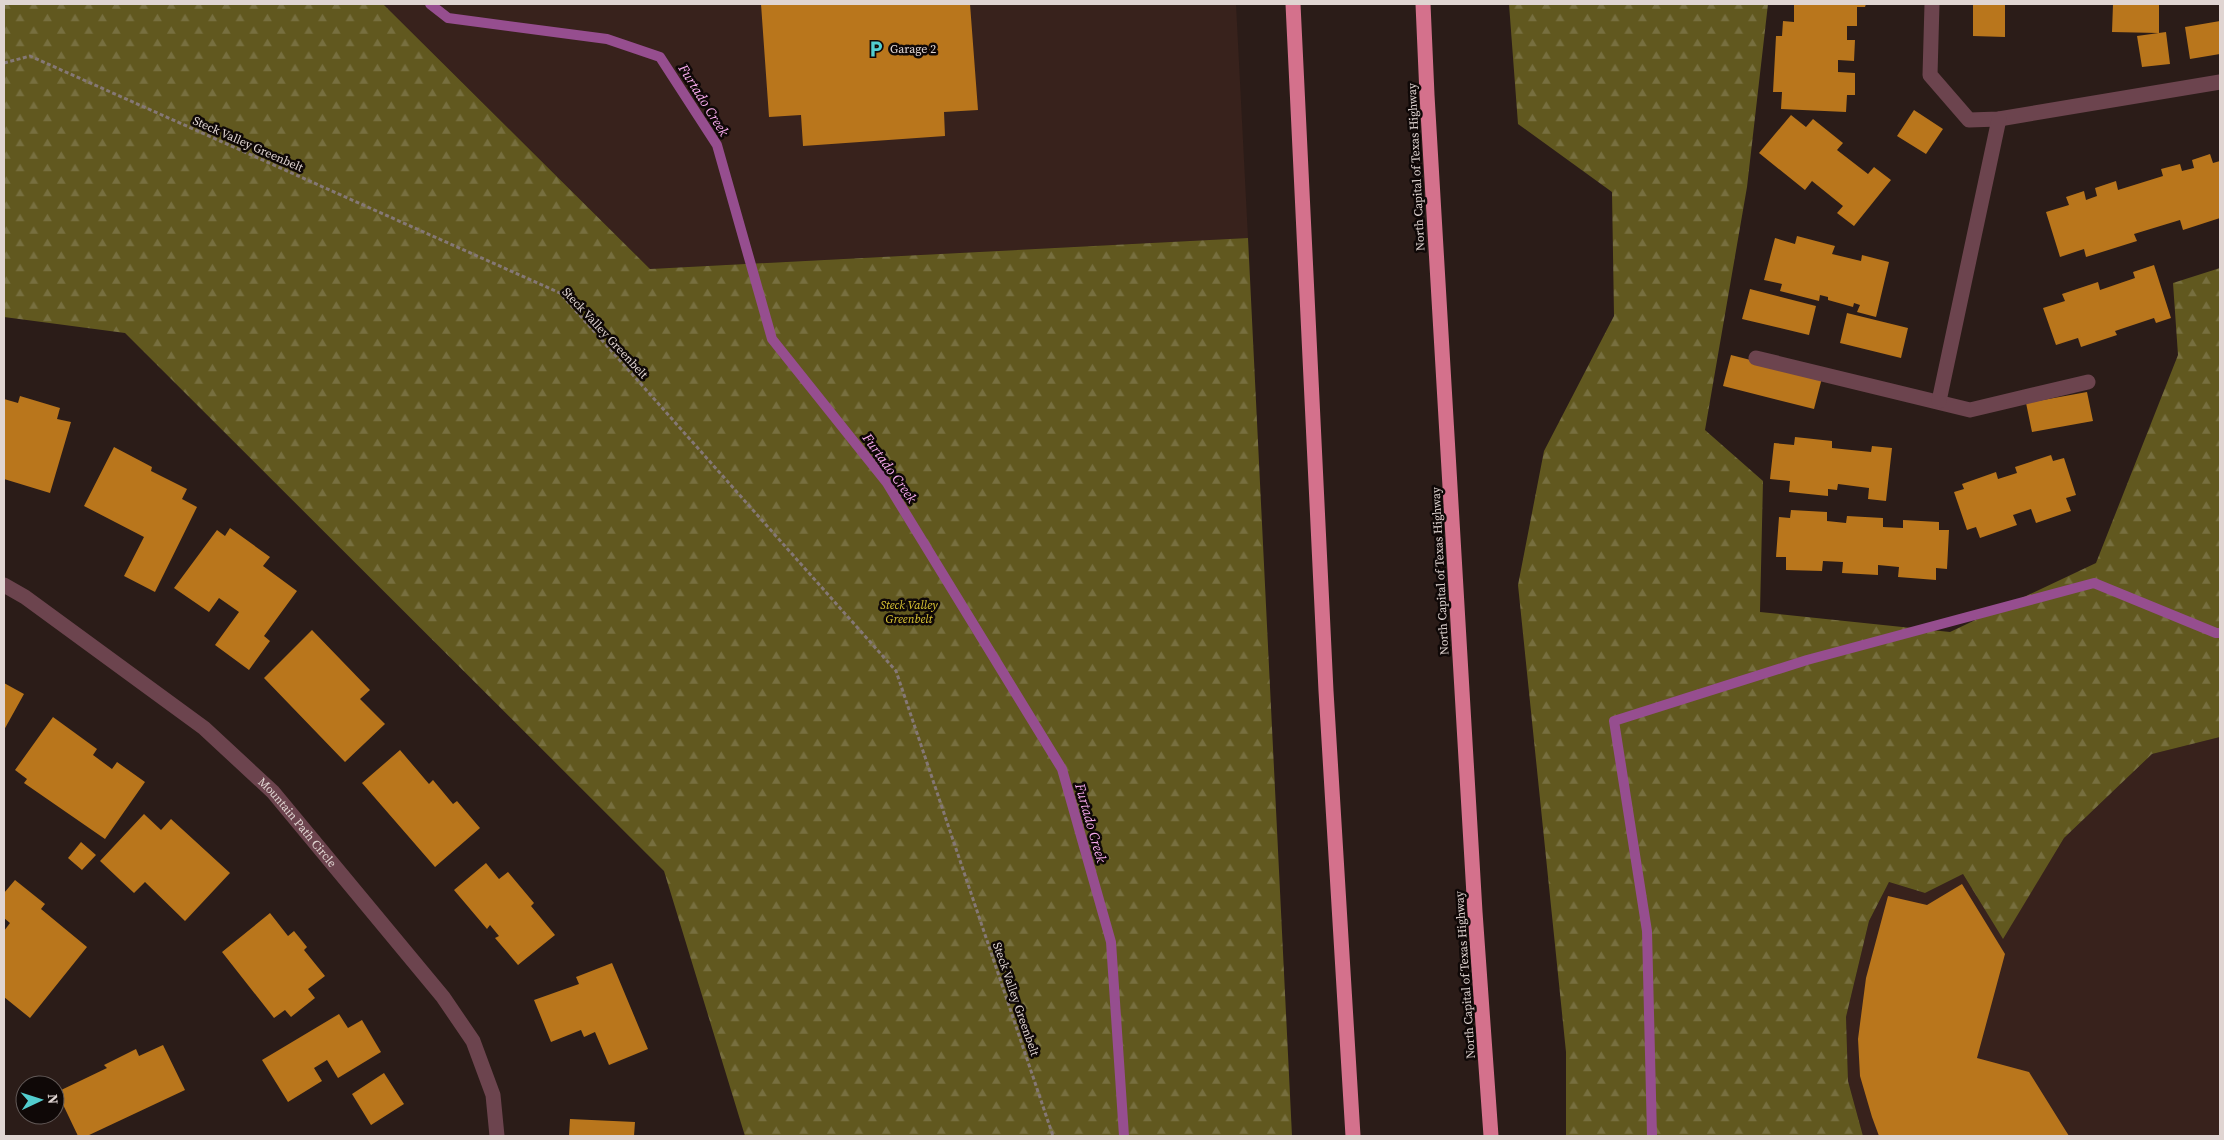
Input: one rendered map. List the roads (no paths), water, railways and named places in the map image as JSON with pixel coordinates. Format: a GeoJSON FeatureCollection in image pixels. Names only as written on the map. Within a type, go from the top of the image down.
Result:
{"type":"FeatureCollection","features":[{"type":"Feature","properties":{"kind":"highway"},"geometry":{"type":"LineString","coordinates":[[1293,4],[1326,691],[1354,1136]]}},
{"type":"Feature","properties":{"kind":"highway","name":"North Capital of Texas Highway"},"geometry":{"type":"LineString","coordinates":[[1423,4],[1468,789],[1491,1136]]}},
{"type":"Feature","properties":{"kind":"street"},"geometry":{"type":"LineString","coordinates":[[1932,4],[1930,75],[1968,120],[1999,119],[2220,82]]}},
{"type":"Feature","properties":{"kind":"street"},"geometry":{"type":"LineString","coordinates":[[1940,401],[1999,119]]}},
{"type":"Feature","properties":{"kind":"street"},"geometry":{"type":"LineString","coordinates":[[1756,358],[1940,401],[1970,410],[2088,382]]}},
{"type":"Feature","properties":{"kind":"street","name":"Mountain Path Circle"},"geometry":{"type":"LineString","coordinates":[[4,585],[25,597],[204,728],[273,792],[443,997],[473,1041],[493,1095],[497,1136]]}},
{"type":"Feature","properties":{"kind":"waterway","name":"Furtado Creek"},"geometry":{"type":"LineString","coordinates":[[430,4],[448,18],[607,39],[660,57],[717,145],[772,339],[887,483],[1062,769],[1111,942],[1124,1136]]}},
{"type":"Feature","properties":{"kind":"waterway"},"geometry":{"type":"LineString","coordinates":[[1652,1136],[1647,931],[1614,721],[1807,660],[2094,583],[2220,633]]}},
{"type":"Feature","properties":{"kind":"place","name":"Garage 2"},"geometry":{"type":"Point","coordinates":[876,49]}},
{"type":"Feature","properties":{"kind":"park label","name":"Steck Valley Greenbelt"},"geometry":{"type":"Point","coordinates":[909,612]}}]}
